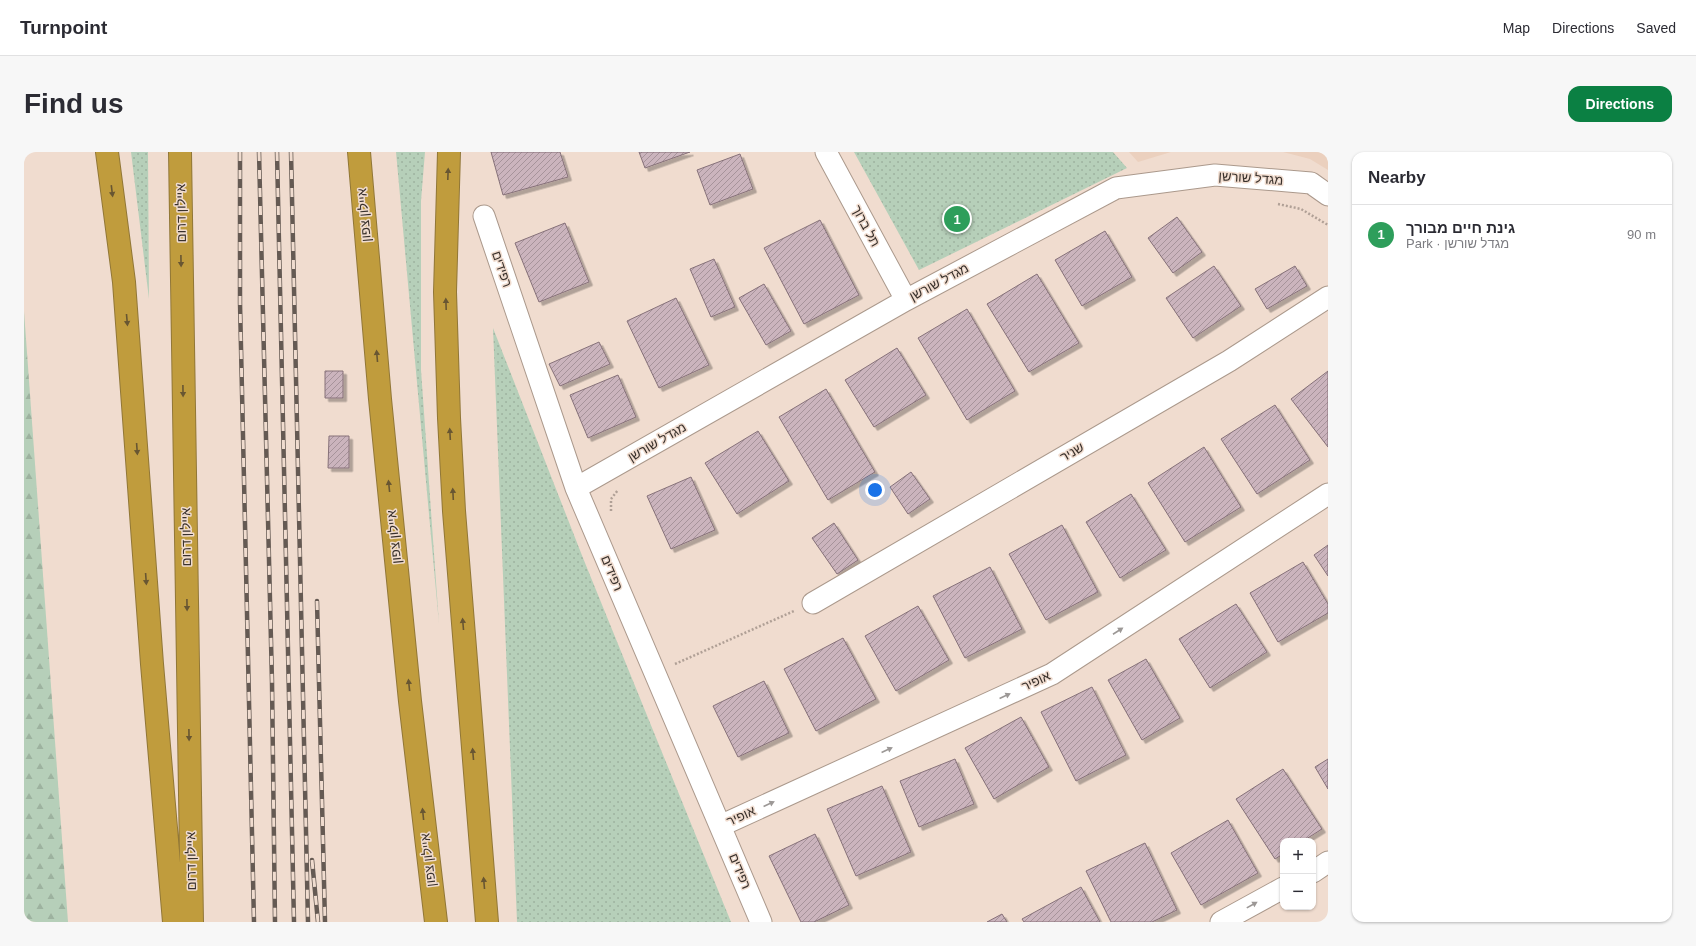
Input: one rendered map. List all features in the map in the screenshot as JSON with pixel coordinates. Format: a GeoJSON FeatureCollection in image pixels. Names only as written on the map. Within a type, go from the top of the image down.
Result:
{"type":"FeatureCollection","features":[{"type":"Feature","properties":{"kind":"highway"},"geometry":{"type":"LineString","coordinates":[[107,152],[124,282],[152,657],[174,922]]}},
{"type":"Feature","properties":{"kind":"highway","name":"איילון דרום"},"geometry":{"type":"LineString","coordinates":[[180,152],[192,922]]}},
{"type":"Feature","properties":{"kind":"highway","name":"איילון צפון"},"geometry":{"type":"LineString","coordinates":[[359,152],[381,406],[410,701],[436,922]]}},
{"type":"Feature","properties":{"kind":"highway"},"geometry":{"type":"LineString","coordinates":[[449,152],[445,292],[449,418],[454,511],[487,922]]}},
{"type":"Feature","properties":{"kind":"street","name":"תל ברוך"},"geometry":{"type":"LineString","coordinates":[[826,152],[906,300]]}},
{"type":"Feature","properties":{"kind":"street","name":"מגדל שורשן"},"geometry":{"type":"LineString","coordinates":[[576,488],[906,300],[1116,188],[1215,175],[1311,183],[1328,195]]}},
{"type":"Feature","properties":{"kind":"street","name":"רפידים"},"geometry":{"type":"LineString","coordinates":[[484,216],[576,488],[761,922]]}},
{"type":"Feature","properties":{"kind":"street","name":"שניר"},"geometry":{"type":"LineString","coordinates":[[813,603],[1230,361],[1328,297]]}},
{"type":"Feature","properties":{"kind":"street","name":"אופיר"},"geometry":{"type":"LineString","coordinates":[[720,826],[1052,674],[1328,494]]}},
{"type":"Feature","properties":{"kind":"street"},"geometry":{"type":"LineString","coordinates":[[1316,870],[1328,862]]}},
{"type":"Feature","properties":{"kind":"street"},"geometry":{"type":"LineString","coordinates":[[1221,922],[1280,890]]}},
{"type":"Feature","properties":{"kind":"path"},"geometry":{"type":"LineString","coordinates":[[1278,203],[1301,209],[1328,225]]}},
{"type":"Feature","properties":{"kind":"path"},"geometry":{"type":"LineString","coordinates":[[611,514],[611,499],[620,488]]}},
{"type":"Feature","properties":{"kind":"path"},"geometry":{"type":"LineString","coordinates":[[655,673],[813,603]]}},
{"type":"Feature","properties":{"kind":"shaded area"},"geometry":{"type":"Polygon","coordinates":[[[1129,152],[1171,152],[1138,162],[1129,152]]]}},
{"type":"Feature","properties":{"kind":"shaded area"},"geometry":{"type":"Polygon","coordinates":[[[1283,152],[1328,152],[1328,170],[1310,159],[1283,152]]]}},
{"type":"Feature","properties":{"kind":"green space"},"geometry":{"type":"Polygon","coordinates":[[[131,152],[148,152],[149,299],[131,152]]]}},
{"type":"Feature","properties":{"kind":"green space"},"geometry":{"type":"Polygon","coordinates":[[[396,152],[425,152],[421,201],[421,370],[439,624],[396,152]]]}},
{"type":"Feature","properties":{"kind":"green space"},"geometry":{"type":"Polygon","coordinates":[[[854,152],[1113,152],[1127,168],[919,270],[854,152]]]}},
{"type":"Feature","properties":{"kind":"green space"},"geometry":{"type":"Polygon","coordinates":[[[24,311],[68,922],[24,922],[24,311]]]}},
{"type":"Feature","properties":{"kind":"green space"},"geometry":{"type":"Polygon","coordinates":[[[493,328],[583,558],[731,922],[517,922],[493,328]]]}},
{"type":"Feature","properties":{"kind":"building"},"geometry":{"type":"Polygon","coordinates":[[[491,152],[560,152],[568,177],[503,195],[491,152]]]}},
{"type":"Feature","properties":{"kind":"building"},"geometry":{"type":"Polygon","coordinates":[[[639,152],[690,152],[645,168],[639,152]]]}},
{"type":"Feature","properties":{"kind":"building"},"geometry":{"type":"Polygon","coordinates":[[[740,154],[753,189],[710,205],[697,170],[740,154]]]}},
{"type":"Feature","properties":{"kind":"building"},"geometry":{"type":"Polygon","coordinates":[[[1177,217],[1202,252],[1173,273],[1148,238],[1177,217]]]}},
{"type":"Feature","properties":{"kind":"building"},"geometry":{"type":"Polygon","coordinates":[[[820,220],[859,295],[804,324],[764,248],[820,220]]]}},
{"type":"Feature","properties":{"kind":"building"},"geometry":{"type":"Polygon","coordinates":[[[565,223],[589,282],[539,302],[515,243],[565,223]]]}},
{"type":"Feature","properties":{"kind":"building"},"geometry":{"type":"Polygon","coordinates":[[[1105,231],[1132,277],[1082,306],[1055,260],[1105,231]]]}},
{"type":"Feature","properties":{"kind":"building"},"geometry":{"type":"Polygon","coordinates":[[[714,259],[735,307],[711,317],[690,269],[714,259]]]}},
{"type":"Feature","properties":{"kind":"building"},"geometry":{"type":"Polygon","coordinates":[[[1214,266],[1241,306],[1193,338],[1166,298],[1214,266]]]}},
{"type":"Feature","properties":{"kind":"building"},"geometry":{"type":"Polygon","coordinates":[[[1295,266],[1307,286],[1267,309],[1255,289],[1295,266]]]}},
{"type":"Feature","properties":{"kind":"building"},"geometry":{"type":"Polygon","coordinates":[[[1037,274],[1079,343],[1029,372],[987,304],[1037,274]]]}},
{"type":"Feature","properties":{"kind":"building"},"geometry":{"type":"Polygon","coordinates":[[[764,284],[791,331],[766,345],[739,298],[764,284]]]}},
{"type":"Feature","properties":{"kind":"building"},"geometry":{"type":"Polygon","coordinates":[[[676,298],[709,365],[659,388],[627,321],[676,298]]]}},
{"type":"Feature","properties":{"kind":"building"},"geometry":{"type":"Polygon","coordinates":[[[967,309],[1015,391],[967,420],[918,338],[967,309]]]}},
{"type":"Feature","properties":{"kind":"building"},"geometry":{"type":"Polygon","coordinates":[[[599,342],[610,364],[560,386],[549,364],[599,342]]]}},
{"type":"Feature","properties":{"kind":"building"},"geometry":{"type":"Polygon","coordinates":[[[897,348],[926,395],[874,427],[845,380],[897,348]]]}},
{"type":"Feature","properties":{"kind":"building"},"geometry":{"type":"Polygon","coordinates":[[[325,371],[343,371],[343,398],[325,398],[325,371]]]}},
{"type":"Feature","properties":{"kind":"building"},"geometry":{"type":"Polygon","coordinates":[[[1328,371],[1328,447],[1291,399],[1328,371]]]}},
{"type":"Feature","properties":{"kind":"building"},"geometry":{"type":"Polygon","coordinates":[[[618,375],[636,417],[588,438],[570,395],[618,375]]]}},
{"type":"Feature","properties":{"kind":"building"},"geometry":{"type":"Polygon","coordinates":[[[826,389],[875,472],[828,500],[779,417],[826,389]]]}},
{"type":"Feature","properties":{"kind":"building"},"geometry":{"type":"Polygon","coordinates":[[[1275,405],[1310,460],[1257,494],[1221,439],[1275,405]]]}},
{"type":"Feature","properties":{"kind":"building"},"geometry":{"type":"Polygon","coordinates":[[[758,431],[789,481],[737,514],[705,463],[758,431]]]}},
{"type":"Feature","properties":{"kind":"building"},"geometry":{"type":"Polygon","coordinates":[[[329,436],[349,436],[349,468],[328,468],[329,436]]]}},
{"type":"Feature","properties":{"kind":"building"},"geometry":{"type":"Polygon","coordinates":[[[1204,447],[1241,507],[1185,542],[1148,483],[1204,447]]]}},
{"type":"Feature","properties":{"kind":"building"},"geometry":{"type":"Polygon","coordinates":[[[911,472],[930,499],[908,514],[890,487],[911,472]]]}},
{"type":"Feature","properties":{"kind":"building"},"geometry":{"type":"Polygon","coordinates":[[[691,477],[715,530],[671,549],[647,496],[691,477]]]}},
{"type":"Feature","properties":{"kind":"building"},"geometry":{"type":"Polygon","coordinates":[[[1131,494],[1166,550],[1120,578],[1086,522],[1131,494]]]}},
{"type":"Feature","properties":{"kind":"building"},"geometry":{"type":"Polygon","coordinates":[[[834,523],[858,560],[837,574],[812,538],[834,523]]]}},
{"type":"Feature","properties":{"kind":"building"},"geometry":{"type":"Polygon","coordinates":[[[1062,525],[1098,592],[1046,620],[1009,554],[1062,525]]]}},
{"type":"Feature","properties":{"kind":"building"},"geometry":{"type":"Polygon","coordinates":[[[1328,545],[1328,576],[1314,555],[1328,545]]]}},
{"type":"Feature","properties":{"kind":"building"},"geometry":{"type":"Polygon","coordinates":[[[1303,562],[1328,604],[1328,613],[1278,642],[1250,593],[1303,562]]]}},
{"type":"Feature","properties":{"kind":"building"},"geometry":{"type":"Polygon","coordinates":[[[990,567],[1022,629],[965,658],[933,596],[990,567]]]}},
{"type":"Feature","properties":{"kind":"building"},"geometry":{"type":"Polygon","coordinates":[[[1236,604],[1267,652],[1210,688],[1179,639],[1236,604]]]}},
{"type":"Feature","properties":{"kind":"building"},"geometry":{"type":"Polygon","coordinates":[[[918,606],[949,660],[896,691],[865,636],[918,606]]]}},
{"type":"Feature","properties":{"kind":"building"},"geometry":{"type":"Polygon","coordinates":[[[843,638],[876,699],[816,731],[784,669],[843,638]]]}},
{"type":"Feature","properties":{"kind":"building"},"geometry":{"type":"Polygon","coordinates":[[[1146,659],[1180,718],[1142,740],[1108,680],[1146,659]]]}},
{"type":"Feature","properties":{"kind":"building"},"geometry":{"type":"Polygon","coordinates":[[[764,681],[789,733],[738,757],[713,706],[764,681]]]}},
{"type":"Feature","properties":{"kind":"building"},"geometry":{"type":"Polygon","coordinates":[[[1092,687],[1126,755],[1076,781],[1041,712],[1092,687]]]}},
{"type":"Feature","properties":{"kind":"building"},"geometry":{"type":"Polygon","coordinates":[[[1021,717],[1049,767],[994,799],[965,748],[1021,717]]]}},
{"type":"Feature","properties":{"kind":"building"},"geometry":{"type":"Polygon","coordinates":[[[955,759],[974,804],[919,827],[900,781],[955,759]]]}},
{"type":"Feature","properties":{"kind":"building"},"geometry":{"type":"Polygon","coordinates":[[[1328,759],[1328,789],[1315,767],[1328,759]]]}},
{"type":"Feature","properties":{"kind":"building"},"geometry":{"type":"Polygon","coordinates":[[[1283,769],[1322,829],[1308,838],[1280,838],[1280,856],[1275,859],[1236,799],[1283,769]]]}},
{"type":"Feature","properties":{"kind":"building"},"geometry":{"type":"Polygon","coordinates":[[[882,786],[911,852],[856,876],[827,809],[882,786]]]}},
{"type":"Feature","properties":{"kind":"building"},"geometry":{"type":"Polygon","coordinates":[[[1228,820],[1258,873],[1201,905],[1171,853],[1228,820]]]}},
{"type":"Feature","properties":{"kind":"building"},"geometry":{"type":"Polygon","coordinates":[[[815,834],[849,905],[814,922],[801,922],[769,856],[815,834]]]}},
{"type":"Feature","properties":{"kind":"building"},"geometry":{"type":"Polygon","coordinates":[[[1145,843],[1177,910],[1152,922],[1111,922],[1086,871],[1145,843]]]}},
{"type":"Feature","properties":{"kind":"building"},"geometry":{"type":"Polygon","coordinates":[[[1081,887],[1100,922],[1024,922],[1022,919],[1081,887]]]}},
{"type":"Feature","properties":{"kind":"building"},"geometry":{"type":"Polygon","coordinates":[[[1002,914],[1007,922],[987,922],[1002,914]]]}},
{"type":"Feature","properties":{"kind":"railway"},"geometry":{"type":"LineString","coordinates":[[240,152],[240,303],[254,922]]}},
{"type":"Feature","properties":{"kind":"railway"},"geometry":{"type":"LineString","coordinates":[[259,152],[272,682],[275,922]]}},
{"type":"Feature","properties":{"kind":"railway"},"geometry":{"type":"LineString","coordinates":[[277,152],[294,922]]}},
{"type":"Feature","properties":{"kind":"railway"},"geometry":{"type":"LineString","coordinates":[[291,152],[308,922]]}},
{"type":"Feature","properties":{"kind":"railway"},"geometry":{"type":"LineString","coordinates":[[317,601],[325,922]]}},
{"type":"Feature","properties":{"kind":"railway"},"geometry":{"type":"LineString","coordinates":[[312,860],[318,922]]}},
{"type":"Feature","properties":{"kind":"place","name":"גינת חיים מבורך"},"geometry":{"type":"Point","coordinates":[957,219]}}]}
